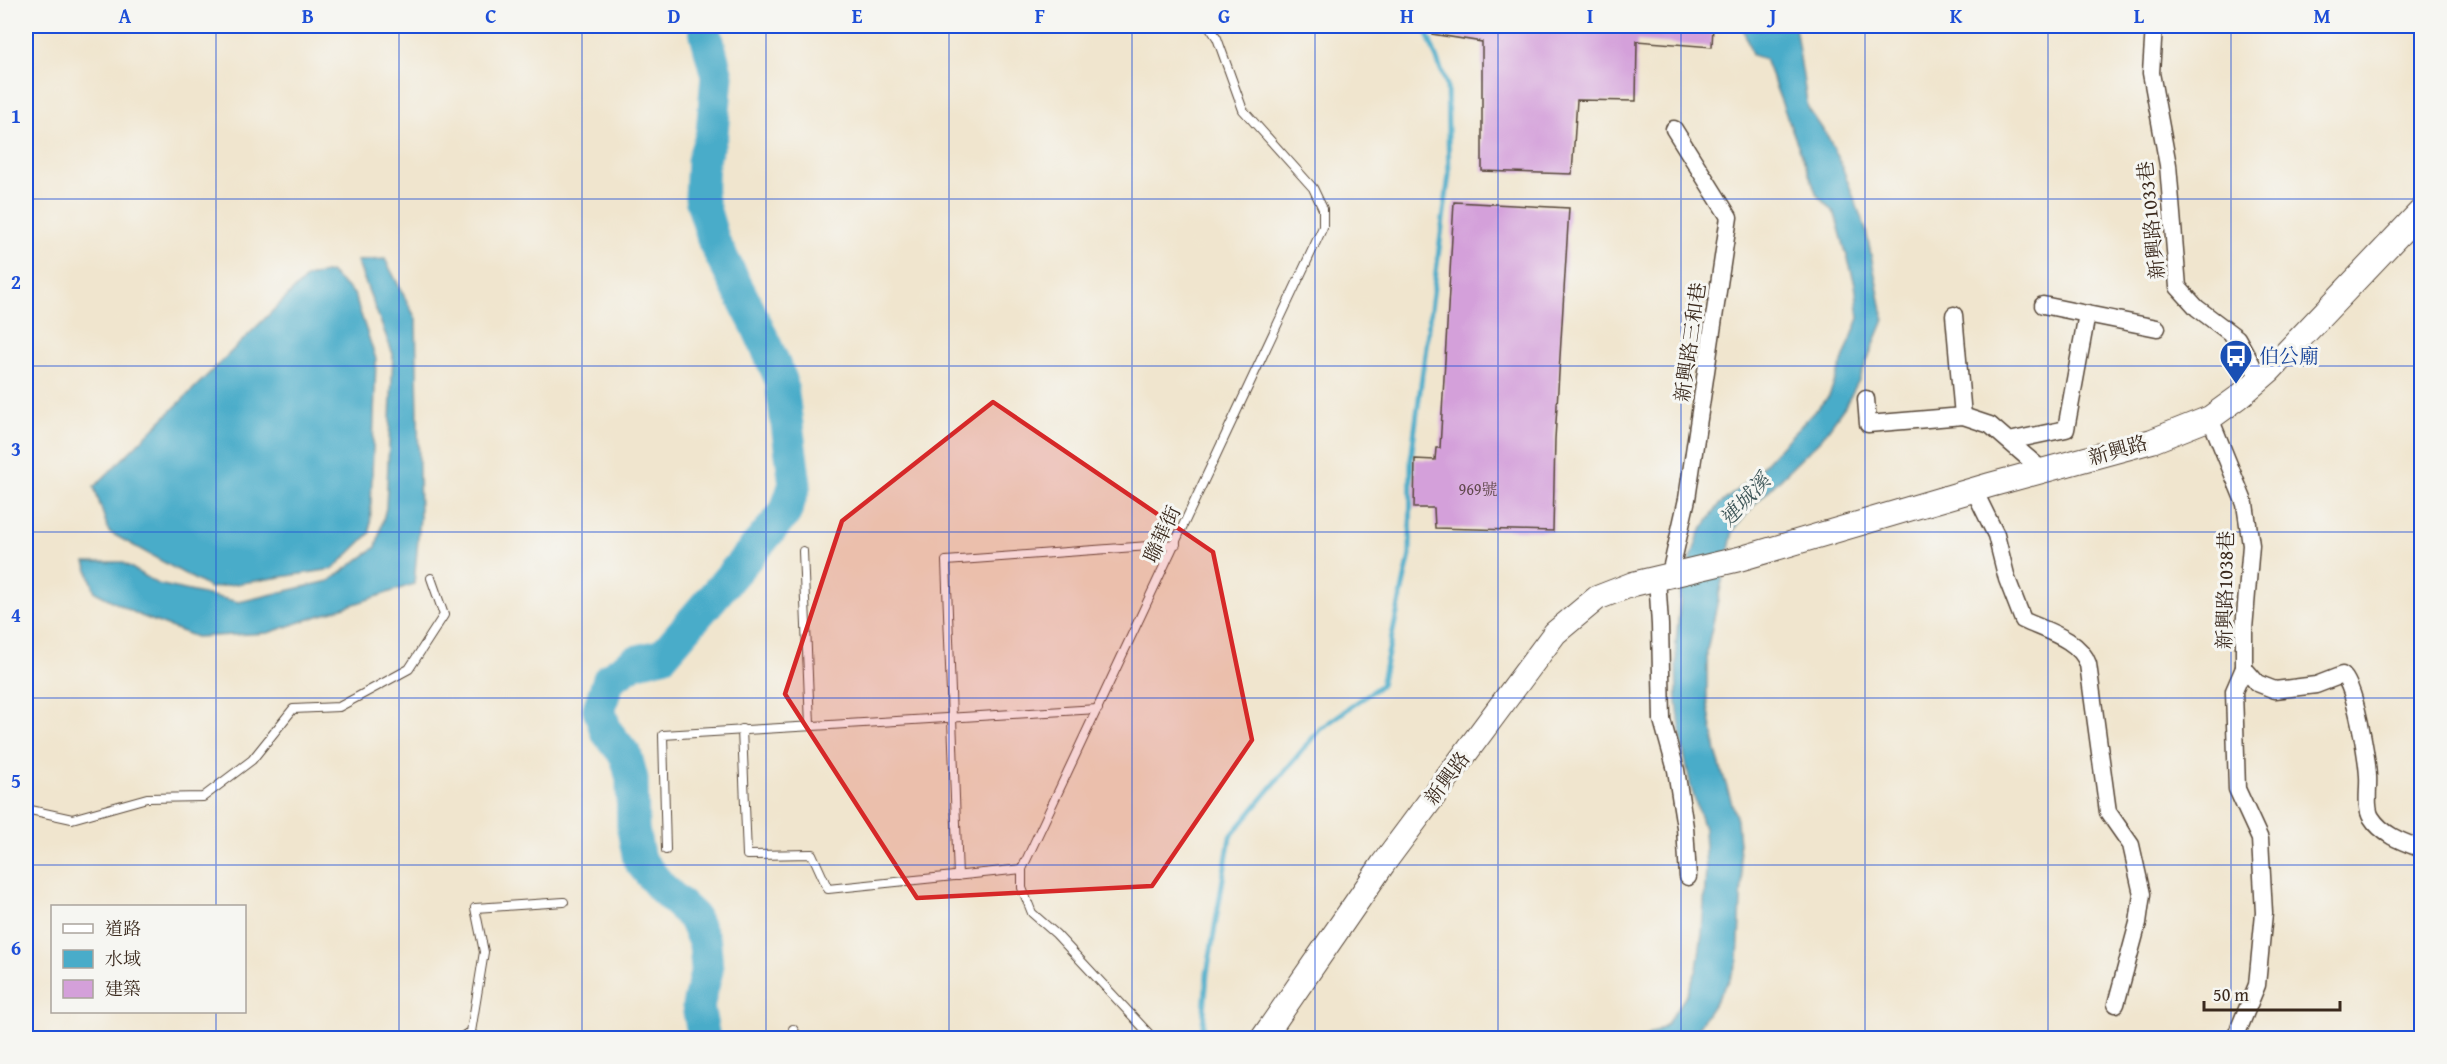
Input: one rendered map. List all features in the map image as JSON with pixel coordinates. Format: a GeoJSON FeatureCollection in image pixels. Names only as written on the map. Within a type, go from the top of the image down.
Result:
{"type":"FeatureCollection","features":[{"type":"Feature","properties":{"kind":"street","name":"新興路1033巷"},"geometry":{"type":"LineString","coordinates":[[2154,26],[2151,73],[2168,165],[2178,287],[2197,308],[2237,338],[2260,379]]}},
{"type":"Feature","properties":{"kind":"street","name":"新興路三和巷"},"geometry":{"type":"LineString","coordinates":[[1674,129],[1729,217],[1688,499],[1668,574],[1660,625],[1662,720],[1676,770],[1685,827],[1688,877]]}},
{"type":"Feature","properties":{"kind":"street","name":"新興路"},"geometry":{"type":"LineString","coordinates":[[1263,1038],[1383,864],[1555,633],[1598,598],[1633,584],[1668,574],[1739,559],[2152,441],[2210,418],[2240,397],[2260,379],[2314,325],[2421,210]]}},
{"type":"Feature","properties":{"kind":"street"},"geometry":{"type":"LineString","coordinates":[[2043,305],[2157,328]]}},
{"type":"Feature","properties":{"kind":"street"},"geometry":{"type":"LineString","coordinates":[[2009,441],[2066,429],[2087,314]]}},
{"type":"Feature","properties":{"kind":"street"},"geometry":{"type":"LineString","coordinates":[[1954,315],[1963,416]]}},
{"type":"Feature","properties":{"kind":"street"},"geometry":{"type":"LineString","coordinates":[[1866,399],[1868,424],[1963,416],[1990,425],[2043,471]]}},
{"type":"Feature","properties":{"kind":"street","name":"新興路1038巷"},"geometry":{"type":"LineString","coordinates":[[2210,418],[2245,504],[2251,546],[2244,629],[2244,668],[2257,683],[2275,690],[2316,685],[2342,675],[2347,678],[2353,690],[2368,769],[2369,813],[2387,834],[2421,849]]}},
{"type":"Feature","properties":{"kind":"street"},"geometry":{"type":"LineString","coordinates":[[1974,490],[1996,536],[2007,579],[2024,620],[2074,645],[2083,652],[2088,664],[2108,812],[2131,845],[2142,894],[2138,923],[2116,1004]]}},
{"type":"Feature","properties":{"kind":"street"},"geometry":{"type":"LineString","coordinates":[[2235,1038],[2257,985],[2264,914],[2260,839],[2236,789],[2234,691],[2244,668]]}},
{"type":"Feature","properties":{"kind":"lane","name":"聯華街"},"geometry":{"type":"LineString","coordinates":[[1022,869],[1323,227],[1323,209],[1313,188],[1243,110],[1217,38],[1209,26]]}},
{"type":"Feature","properties":{"kind":"lane"},"geometry":{"type":"LineString","coordinates":[[958,876],[946,561],[1176,544]]}},
{"type":"Feature","properties":{"kind":"lane"},"geometry":{"type":"LineString","coordinates":[[804,550],[810,726]]}},
{"type":"Feature","properties":{"kind":"lane"},"geometry":{"type":"LineString","coordinates":[[26,809],[72,819],[147,798],[203,797],[252,760],[293,709],[339,707],[409,669],[444,615],[431,578]]}},
{"type":"Feature","properties":{"kind":"lane"},"geometry":{"type":"LineString","coordinates":[[666,850],[663,735],[1098,709]]}},
{"type":"Feature","properties":{"kind":"lane"},"geometry":{"type":"LineString","coordinates":[[742,729],[747,855],[812,854],[828,889],[1022,869],[1022,888],[1032,913],[1056,934],[1153,1038]]}},
{"type":"Feature","properties":{"kind":"lane"},"geometry":{"type":"LineString","coordinates":[[469,1038],[484,952],[475,908],[564,902]]}},
{"type":"Feature","properties":{"kind":"lane"},"geometry":{"type":"LineString","coordinates":[[793,1029],[799,1038]]}},
{"type":"Feature","properties":{"kind":"highlighted area"},"geometry":{"type":"Polygon","coordinates":[[[993,402],[1213,552],[1252,740],[1152,886],[917,898],[785,694],[842,521],[993,402]]]}},
{"type":"Feature","properties":{"kind":"water","name":"連城溪"},"geometry":{"type":"Polygon","coordinates":[[[1742,26],[1795,26],[1808,108],[1828,137],[1840,161],[1866,230],[1884,320],[1859,380],[1845,406],[1822,438],[1755,504],[1733,531],[1707,650],[1707,699],[1716,752],[1737,820],[1742,881],[1738,960],[1729,981],[1691,1038],[1643,1038],[1666,1025],[1686,996],[1697,969],[1702,933],[1706,870],[1704,829],[1691,787],[1682,744],[1677,702],[1676,642],[1681,590],[1699,534],[1719,505],[1751,478],[1829,396],[1859,318],[1855,284],[1835,214],[1817,195],[1765,59],[1752,55],[1742,26]]]}},
{"type":"Feature","properties":{"kind":"water"},"geometry":{"type":"Polygon","coordinates":[[[385,259],[416,319],[420,517],[414,584],[268,633],[196,637],[141,616],[95,592],[85,562],[122,562],[158,584],[239,602],[329,581],[376,547],[386,508],[393,354],[357,261],[385,259]]]}},
{"type":"Feature","properties":{"kind":"water"},"geometry":{"type":"Polygon","coordinates":[[[330,272],[354,294],[376,359],[370,533],[333,569],[210,588],[109,532],[94,487],[307,277],[330,272]]]}},
{"type":"Feature","properties":{"kind":"building"},"geometry":{"type":"Polygon","coordinates":[[[1433,26],[1713,26],[1712,47],[1637,41],[1636,101],[1577,100],[1572,174],[1482,171],[1482,42],[1432,34],[1433,26]]]}},
{"type":"Feature","properties":{"kind":"building"},"geometry":{"type":"Polygon","coordinates":[[[1454,202],[1569,208],[1555,439],[1553,531],[1435,528],[1434,508],[1414,508],[1415,459],[1435,460],[1436,448],[1440,448],[1454,202]]]}},
{"type":"Feature","properties":{"kind":"waterway"},"geometry":{"type":"LineString","coordinates":[[704,26],[717,76],[712,133],[703,161],[701,198],[714,242],[757,326],[781,380],[795,484],[785,513],[663,655],[634,662],[609,679],[599,709],[606,731],[626,756],[632,779],[633,829],[639,860],[661,887],[693,917],[705,944],[707,970],[698,1006],[704,1038]]}},
{"type":"Feature","properties":{"kind":"waterway"},"geometry":{"type":"LineString","coordinates":[[1202,1038],[1207,974],[1230,837],[1320,729],[1381,685],[1410,555],[1411,458],[1449,175],[1447,85],[1424,26]]}},
{"type":"Feature","properties":{"kind":"place","name":"伯公廟"},"geometry":{"type":"Point","coordinates":[2236,385]}}]}
